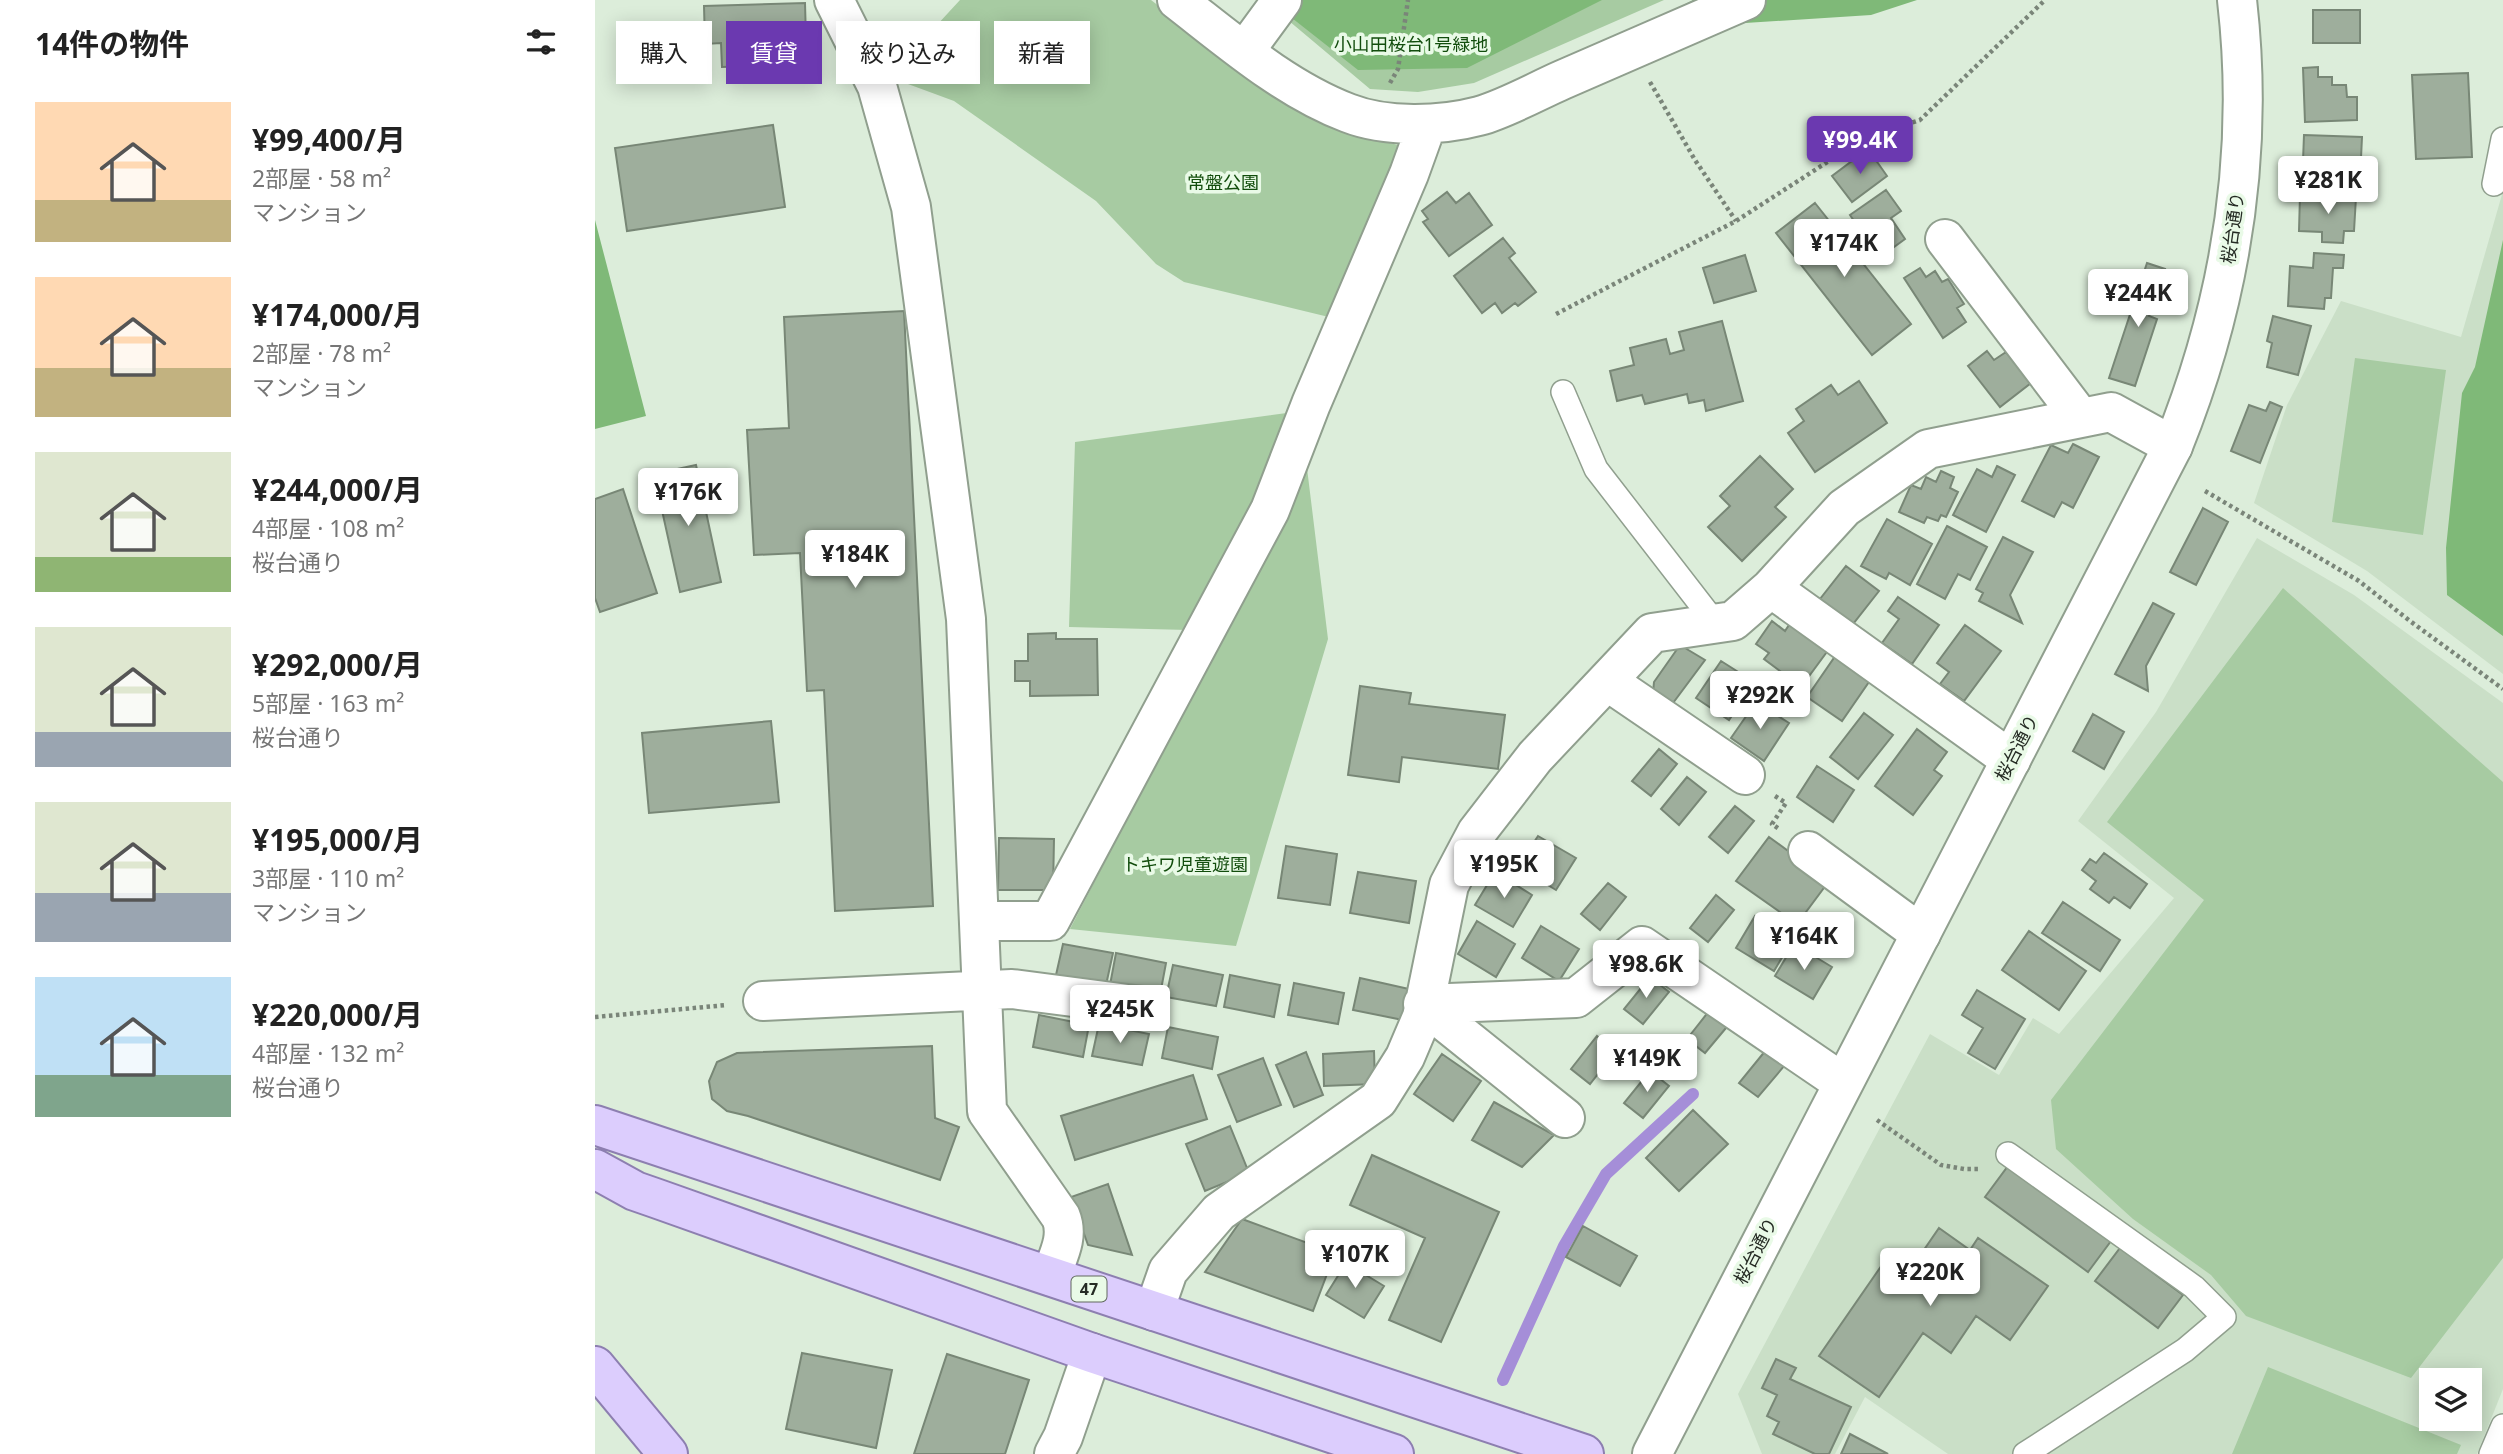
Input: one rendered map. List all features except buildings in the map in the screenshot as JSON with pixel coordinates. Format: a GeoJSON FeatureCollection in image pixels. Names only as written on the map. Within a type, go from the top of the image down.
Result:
{"type":"FeatureCollection","features":[{"type":"Feature","properties":{"kind":"main road","name":"47"},"geometry":{"type":"LineString","coordinates":[[595,1125],[1584,1454]]}},
{"type":"Feature","properties":{"kind":"main road"},"geometry":{"type":"LineString","coordinates":[[658,1199],[652,1189],[656,1163],[678,1152]]}},
{"type":"Feature","properties":{"kind":"main road"},"geometry":{"type":"LineString","coordinates":[[595,1169],[635,1191],[1092,1353],[1394,1454]]}},
{"type":"Feature","properties":{"kind":"main road"},"geometry":{"type":"LineString","coordinates":[[595,1366],[668,1454]]}},
{"type":"Feature","properties":{"kind":"street"},"geometry":{"type":"LineString","coordinates":[[834,0],[877,86],[911,207],[966,619],[987,1111],[1065,1226],[1065,1237],[1051,1276]]}},
{"type":"Feature","properties":{"kind":"street"},"geometry":{"type":"LineString","coordinates":[[1177,0],[1244,52],[1300,89],[1351,115],[1383,122],[1427,124],[1480,116],[1746,0]]}},
{"type":"Feature","properties":{"kind":"street"},"geometry":{"type":"LineString","coordinates":[[1244,52],[1282,0]]}},
{"type":"Feature","properties":{"kind":"street","name":"桜台通り"},"geometry":{"type":"LineString","coordinates":[[1651,1454],[2173,446],[2196,389],[2217,315],[2231,251],[2239,185],[2244,113],[2242,44],[2237,0]]}},
{"type":"Feature","properties":{"kind":"street"},"geometry":{"type":"LineString","coordinates":[[979,921],[1051,921],[1271,510],[1311,404],[1409,174],[1427,124]]}},
{"type":"Feature","properties":{"kind":"street"},"geometry":{"type":"LineString","coordinates":[[1945,239],[2080,417]]}},
{"type":"Feature","properties":{"kind":"street"},"geometry":{"type":"LineString","coordinates":[[1154,1311],[1168,1271],[1219,1212],[1378,1100],[1405,1056],[1422,1017],[1449,885],[1478,832],[1535,757],[1652,633],[1733,621],[1771,588],[1844,508],[1928,449],[2112,412],[2173,446]]}},
{"type":"Feature","properties":{"kind":"street"},"geometry":{"type":"LineString","coordinates":[[1771,588],[2011,760]]}},
{"type":"Feature","properties":{"kind":"street"},"geometry":{"type":"LineString","coordinates":[[1607,681],[1745,775]]}},
{"type":"Feature","properties":{"kind":"street"},"geometry":{"type":"LineString","coordinates":[[1808,851],[1921,934]]}},
{"type":"Feature","properties":{"kind":"street"},"geometry":{"type":"LineString","coordinates":[[1423,1004],[1576,998],[1642,946],[1843,1083]]}},
{"type":"Feature","properties":{"kind":"street"},"geometry":{"type":"LineString","coordinates":[[763,1001],[1011,989],[1143,1006]]}},
{"type":"Feature","properties":{"kind":"street"},"geometry":{"type":"LineString","coordinates":[[1423,1004],[1565,1118]]}},
{"type":"Feature","properties":{"kind":"street"},"geometry":{"type":"LineString","coordinates":[[1054,1454],[1063,1437],[1092,1353]]}},
{"type":"Feature","properties":{"kind":"lane"},"geometry":{"type":"LineString","coordinates":[[2494,184],[2503,139]]}},
{"type":"Feature","properties":{"kind":"lane"},"geometry":{"type":"LineString","coordinates":[[1563,392],[1596,469],[1716,624]]}},
{"type":"Feature","properties":{"kind":"lane"},"geometry":{"type":"LineString","coordinates":[[2008,1154],[2194,1287],[2224,1317],[2185,1350],[2025,1454]]}},
{"type":"Feature","properties":{"kind":"lane"},"geometry":{"type":"LineString","coordinates":[[2491,1454],[2503,1426]]}},
{"type":"Feature","properties":{"kind":"path"},"geometry":{"type":"LineString","coordinates":[[1386,90],[1398,69],[1408,0]]}},
{"type":"Feature","properties":{"kind":"path"},"geometry":{"type":"LineString","coordinates":[[1556,314],[1736,221],[1863,139],[1920,120],[2045,0]]}},
{"type":"Feature","properties":{"kind":"path"},"geometry":{"type":"LineString","coordinates":[[1631,50],[1695,160],[1736,221]]}},
{"type":"Feature","properties":{"kind":"path"},"geometry":{"type":"LineString","coordinates":[[2205,491],[2360,581],[2503,689]]}},
{"type":"Feature","properties":{"kind":"path"},"geometry":{"type":"LineString","coordinates":[[1745,775],[1786,803],[1772,824],[1808,851]]}},
{"type":"Feature","properties":{"kind":"path"},"geometry":{"type":"LineString","coordinates":[[595,1017],[763,1001]]}},
{"type":"Feature","properties":{"kind":"path"},"geometry":{"type":"LineString","coordinates":[[1877,1120],[1941,1165],[1964,1169]]}},
{"type":"Feature","properties":{"kind":"shaded area"},"geometry":{"type":"Polygon","coordinates":[[[2503,191],[2503,674],[2367,571],[2254,503],[2287,405],[2341,301],[2461,337],[2503,191]]]}},
{"type":"Feature","properties":{"kind":"shaded area"},"geometry":{"type":"Polygon","coordinates":[[[2257,538],[2354,595],[2503,703],[2503,1389],[2477,1454],[1948,1454],[1865,1397],[1835,1454],[1762,1454],[1738,1394],[1930,1034],[1999,1075],[2033,1018],[2059,1034],[2174,898],[2078,821],[2156,712],[2257,538]]]}},
{"type":"Feature","properties":{"kind":"green space","name":"常盤公園"},"geometry":{"type":"Polygon","coordinates":[[[960,0],[1151,0],[1234,64],[1347,132],[1398,145],[1402,164],[1337,319],[1184,282],[1156,264],[1096,201],[954,101],[908,84],[980,84],[980,21],[941,21],[960,0]]]}},
{"type":"Feature","properties":{"kind":"green space","name":"小山田桜台1号緑地"},"geometry":{"type":"Polygon","coordinates":[[[1264,0],[1664,0],[1474,83],[1418,92],[1370,89],[1264,0]]]}},
{"type":"Feature","properties":{"kind":"green space","name":"小山田桜台1号緑地"},"geometry":{"type":"Polygon","coordinates":[[[1269,0],[1602,0],[1467,68],[1358,70],[1269,0]]]}},
{"type":"Feature","properties":{"kind":"green space"},"geometry":{"type":"Polygon","coordinates":[[[1693,0],[1917,0],[1871,15],[1636,30],[1693,0]]]}},
{"type":"Feature","properties":{"kind":"green space"},"geometry":{"type":"Polygon","coordinates":[[[595,220],[646,416],[595,429],[595,220]]]}},
{"type":"Feature","properties":{"kind":"green space"},"geometry":{"type":"Polygon","coordinates":[[[2503,240],[2503,636],[2447,595],[2446,548],[2462,393],[2475,367],[2503,240]]]}},
{"type":"Feature","properties":{"kind":"green space"},"geometry":{"type":"Polygon","coordinates":[[[2355,358],[2446,370],[2423,535],[2332,522],[2355,358]]]}},
{"type":"Feature","properties":{"kind":"green space"},"geometry":{"type":"Polygon","coordinates":[[[1294,412],[1255,508],[1188,630],[1069,627],[1075,442],[1294,412]]]}},
{"type":"Feature","properties":{"kind":"green space","name":"トキワ児童遊園"},"geometry":{"type":"Polygon","coordinates":[[[1306,460],[1328,639],[1236,946],[1070,929],[1285,514],[1306,460]]]}},
{"type":"Feature","properties":{"kind":"green space"},"geometry":{"type":"Polygon","coordinates":[[[2283,588],[2503,782],[2503,1258],[2411,1378],[2246,1316],[2211,1275],[2133,1219],[2056,1149],[2051,1100],[2204,900],[2107,822],[2283,588]]]}},
{"type":"Feature","properties":{"kind":"green space"},"geometry":{"type":"Polygon","coordinates":[[[2268,1367],[2419,1428],[2419,1431],[2426,1431],[2461,1445],[2457,1454],[2232,1454],[2268,1367]]]}},
{"type":"Feature","properties":{"kind":"waterway"},"geometry":{"type":"LineString","coordinates":[[1503,1380],[1564,1246],[1606,1174],[1693,1094]]}}]}
